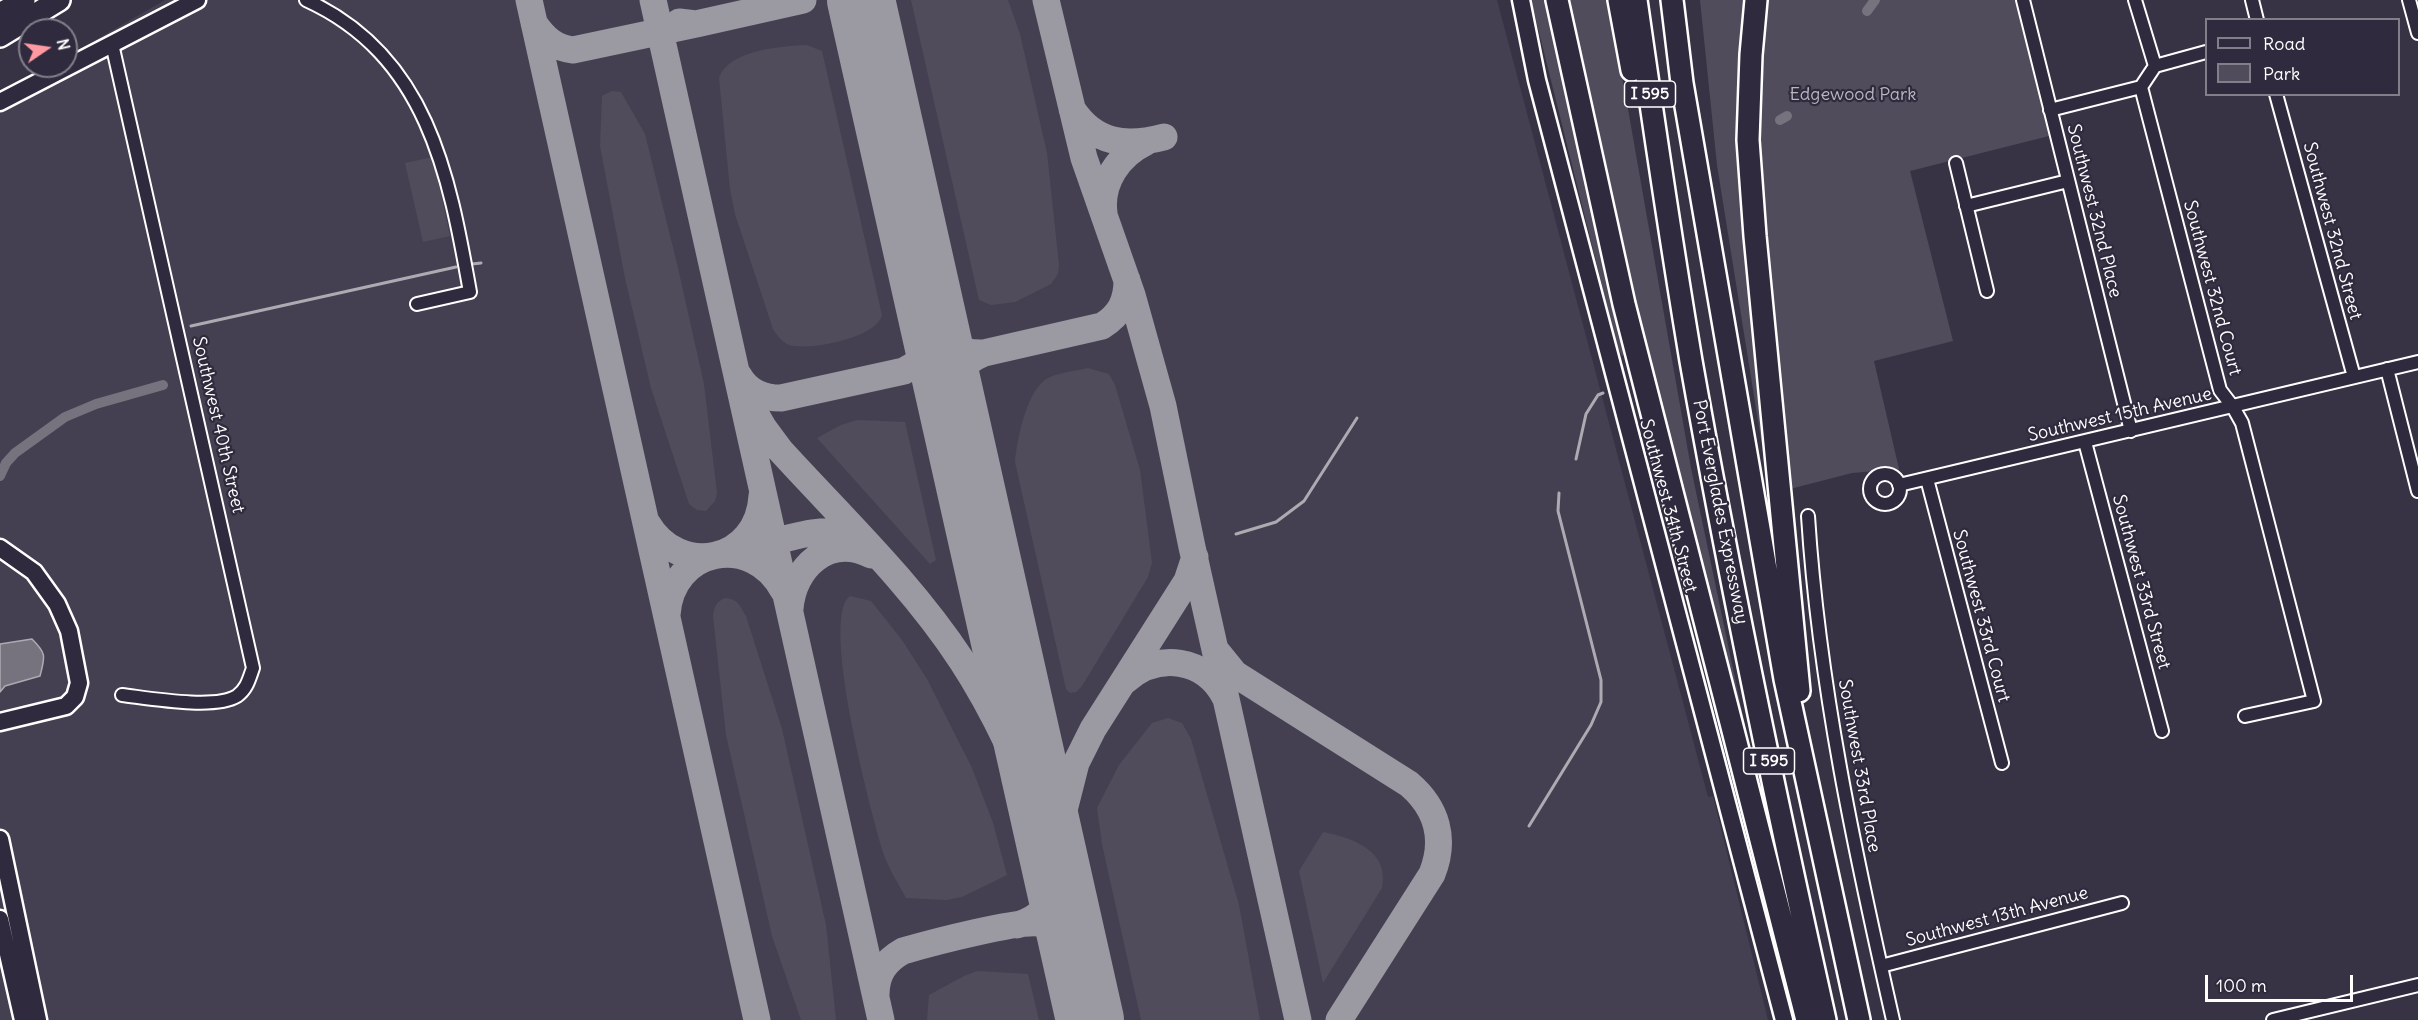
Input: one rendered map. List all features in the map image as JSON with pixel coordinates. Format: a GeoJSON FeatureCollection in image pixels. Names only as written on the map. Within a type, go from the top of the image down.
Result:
{"type":"FeatureCollection","features":[{"type":"Feature","properties":{"kind":"highway"},"geometry":{"type":"LineString","coordinates":[[0,15],[24,0]]}},
{"type":"Feature","properties":{"kind":"highway"},"geometry":{"type":"LineString","coordinates":[[0,36],[59,0]]}},
{"type":"Feature","properties":{"kind":"highway"},"geometry":{"type":"LineString","coordinates":[[1557,0],[1624,304],[1807,1020]]}},
{"type":"Feature","properties":{"kind":"highway"},"geometry":{"type":"LineString","coordinates":[[1618,0],[1640,116],[1663,188]]}},
{"type":"Feature","properties":{"kind":"highway","name":"Port Everglades Expressway"},"geometry":{"type":"LineString","coordinates":[[1636,0],[1663,188],[1709,457],[1772,775],[1825,1020]]}},
{"type":"Feature","properties":{"kind":"highway","name":"Port Everglades Expressway"},"geometry":{"type":"LineString","coordinates":[[1672,0],[1682,83],[1785,679],[1859,1020]]}},
{"type":"Feature","properties":{"kind":"highway"},"geometry":{"type":"LineString","coordinates":[[1682,83],[1687,51],[1685,0]]}},
{"type":"Feature","properties":{"kind":"highway"},"geometry":{"type":"LineString","coordinates":[[1756,0],[1751,55],[1748,140],[1766,355],[1799,683],[1800,752]]}},
{"type":"Feature","properties":{"kind":"street"},"geometry":{"type":"LineString","coordinates":[[0,102],[197,0]]}},
{"type":"Feature","properties":{"kind":"street"},"geometry":{"type":"LineString","coordinates":[[306,0],[336,17],[365,38],[390,65],[416,100],[441,160],[470,292],[417,304]]}},
{"type":"Feature","properties":{"kind":"street","name":"Southwest 34th Street"},"geometry":{"type":"LineString","coordinates":[[1521,0],[1541,96],[1784,1020]]}},
{"type":"Feature","properties":{"kind":"street","name":"Southwest 32nd Place"},"geometry":{"type":"LineString","coordinates":[[2023,0],[2131,431]]}},
{"type":"Feature","properties":{"kind":"street"},"geometry":{"type":"LineString","coordinates":[[2135,0],[2155,66]]}},
{"type":"Feature","properties":{"kind":"street"},"geometry":{"type":"LineString","coordinates":[[2252,0],[2256,18]]}},
{"type":"Feature","properties":{"kind":"street"},"geometry":{"type":"LineString","coordinates":[[2409,0],[2418,33]]}},
{"type":"Feature","properties":{"kind":"street","name":"Southwest 40th Street"},"geometry":{"type":"LineString","coordinates":[[112,44],[253,668],[246,687],[235,697],[202,703],[122,695]]}},
{"type":"Feature","properties":{"kind":"street"},"geometry":{"type":"LineString","coordinates":[[2050,110],[2141,87],[2155,66],[2205,52]]}},
{"type":"Feature","properties":{"kind":"street","name":"Southwest 32nd Court"},"geometry":{"type":"LineString","coordinates":[[2141,87],[2220,390],[2242,423],[2314,701],[2245,716]]}},
{"type":"Feature","properties":{"kind":"street","name":"Southwest 32nd Street"},"geometry":{"type":"LineString","coordinates":[[2277,96],[2354,377]]}},
{"type":"Feature","properties":{"kind":"street"},"geometry":{"type":"LineString","coordinates":[[1956,164],[1987,291]]}},
{"type":"Feature","properties":{"kind":"street"},"geometry":{"type":"LineString","coordinates":[[1966,206],[2068,181]]}},
{"type":"Feature","properties":{"kind":"street","name":"Southwest 15th Avenue"},"geometry":{"type":"LineString","coordinates":[[1899,485],[2418,362]]}},
{"type":"Feature","properties":{"kind":"street"},"geometry":{"type":"LineString","coordinates":[[2387,369],[2418,490]]}},
{"type":"Feature","properties":{"kind":"street","name":"Southwest 33rd Street"},"geometry":{"type":"LineString","coordinates":[[2085,442],[2162,731]]}},
{"type":"Feature","properties":{"kind":"street","name":"Southwest 33rd Court"},"geometry":{"type":"LineString","coordinates":[[1927,479],[2002,763]]}},
{"type":"Feature","properties":{"kind":"street","name":"Southwest 33rd Place"},"geometry":{"type":"LineString","coordinates":[[1808,516],[1812,583],[1830,712],[1860,874],[1893,1020]]}},
{"type":"Feature","properties":{"kind":"street"},"geometry":{"type":"LineString","coordinates":[[0,548],[34,572],[62,612],[78,669],[79,683],[75,697],[61,707],[0,722]]}},
{"type":"Feature","properties":{"kind":"street"},"geometry":{"type":"LineString","coordinates":[[0,839],[38,1020]]}},
{"type":"Feature","properties":{"kind":"street","name":"Southwest 13th Avenue"},"geometry":{"type":"LineString","coordinates":[[1881,966],[2122,903]]}},
{"type":"Feature","properties":{"kind":"street"},"geometry":{"type":"LineString","coordinates":[[0,919],[23,1020]]}},
{"type":"Feature","properties":{"kind":"street"},"geometry":{"type":"LineString","coordinates":[[2273,1020],[2418,985]]}},
{"type":"Feature","properties":{"kind":"shaded area"},"geometry":{"type":"Polygon","coordinates":[[[165,0],[1497,0],[1708,797],[1713,796],[1768,1020],[0,1020],[0,96],[31,78],[78,78],[78,50],[165,0]]]}},
{"type":"Feature","properties":{"kind":"shaded area"},"geometry":{"type":"Polygon","coordinates":[[[32,639],[40,648],[43,656],[40,676],[5,686],[0,692],[0,644],[32,639]]]}},
{"type":"Feature","properties":{"kind":"green space"},"geometry":{"type":"Polygon","coordinates":[[[911,0],[1008,0],[1020,34],[1047,153],[1059,265],[1058,274],[1051,284],[1015,302],[991,305],[979,300],[911,0]]]}},
{"type":"Feature","properties":{"kind":"green space"},"geometry":{"type":"Polygon","coordinates":[[[1531,0],[1546,0],[1625,354],[1622,356],[1617,346],[1531,0]]]}},
{"type":"Feature","properties":{"kind":"green space"},"geometry":{"type":"Polygon","coordinates":[[[1568,0],[1606,0],[1625,92],[1691,468],[1745,726],[1740,727],[1671,456],[1627,274],[1568,0]]]}},
{"type":"Feature","properties":{"kind":"green space"},"geometry":{"type":"Polygon","coordinates":[[[1700,0],[1744,0],[1739,126],[1745,256],[1763,452],[1717,165],[1700,0]]]}},
{"type":"Feature","properties":{"kind":"green space","name":"Edgewood Park"},"geometry":{"type":"Polygon","coordinates":[[[1766,0],[2023,0],[2057,134],[1910,171],[1953,341],[1874,361],[1899,469],[1852,473],[1790,489],[1759,147],[1760,73],[1766,0]]]}},
{"type":"Feature","properties":{"kind":"green space"},"geometry":{"type":"Polygon","coordinates":[[[807,45],[822,51],[882,315],[877,323],[856,336],[826,344],[799,346],[786,344],[773,329],[735,214],[730,189],[719,78],[724,69],[733,61],[757,51],[807,45]]]}},
{"type":"Feature","properties":{"kind":"green space"},"geometry":{"type":"Polygon","coordinates":[[[612,91],[621,92],[645,134],[704,384],[717,493],[715,501],[706,511],[697,510],[689,504],[651,388],[625,278],[600,146],[602,96],[612,91]]]}},
{"type":"Feature","properties":{"kind":"green space"},"geometry":{"type":"Polygon","coordinates":[[[433,157],[450,236],[423,242],[405,163],[433,157]]]}},
{"type":"Feature","properties":{"kind":"green space"},"geometry":{"type":"Polygon","coordinates":[[[1088,368],[1109,374],[1115,385],[1140,470],[1152,563],[1148,577],[1082,686],[1076,692],[1070,693],[1066,689],[1015,462],[1021,428],[1035,391],[1050,377],[1088,368]]]}},
{"type":"Feature","properties":{"kind":"green space"},"geometry":{"type":"Polygon","coordinates":[[[857,420],[905,422],[936,560],[930,564],[817,438],[841,425],[857,420]]]}},
{"type":"Feature","properties":{"kind":"green space"},"geometry":{"type":"Polygon","coordinates":[[[850,596],[871,601],[902,640],[927,679],[972,768],[993,823],[1007,875],[962,897],[946,900],[906,898],[885,858],[860,761],[844,677],[841,640],[842,612],[850,596]]]}},
{"type":"Feature","properties":{"kind":"green space"},"geometry":{"type":"Polygon","coordinates":[[[725,598],[736,601],[746,616],[782,729],[826,925],[836,1020],[801,1020],[772,936],[726,735],[713,616],[716,605],[725,598]]]}},
{"type":"Feature","properties":{"kind":"green space"},"geometry":{"type":"Polygon","coordinates":[[[1168,718],[1182,723],[1191,739],[1239,905],[1260,1020],[1141,1020],[1102,844],[1097,808],[1119,765],[1152,723],[1168,718]]]}},
{"type":"Feature","properties":{"kind":"green space"},"geometry":{"type":"Polygon","coordinates":[[[1323,832],[1346,838],[1367,848],[1380,864],[1383,875],[1382,888],[1323,983],[1299,871],[1323,832]]]}},
{"type":"Feature","properties":{"kind":"green space"},"geometry":{"type":"Polygon","coordinates":[[[977,971],[1028,974],[1039,1020],[927,1020],[929,995],[977,971]]]}},
{"type":"Feature","properties":{"kind":"waterway"},"geometry":{"type":"LineString","coordinates":[[1867,11],[1875,0]]}},
{"type":"Feature","properties":{"kind":"waterway"},"geometry":{"type":"LineString","coordinates":[[1780,120],[1787,116]]}},
{"type":"Feature","properties":{"kind":"waterway"},"geometry":{"type":"LineString","coordinates":[[472,264],[481,263]]}},
{"type":"Feature","properties":{"kind":"waterway"},"geometry":{"type":"LineString","coordinates":[[191,326],[456,267]]}},
{"type":"Feature","properties":{"kind":"waterway"},"geometry":{"type":"LineString","coordinates":[[0,476],[6,463],[15,453],[65,417],[96,404],[163,385]]}},
{"type":"Feature","properties":{"kind":"waterway"},"geometry":{"type":"LineString","coordinates":[[1576,459],[1586,414],[1598,395],[1603,393]]}},
{"type":"Feature","properties":{"kind":"waterway"},"geometry":{"type":"LineString","coordinates":[[1236,534],[1276,522],[1304,501],[1357,418]]}},
{"type":"Feature","properties":{"kind":"waterway"},"geometry":{"type":"LineString","coordinates":[[1529,826],[1591,725],[1601,702],[1601,680],[1558,511],[1559,493]]}},
{"type":"Feature","properties":{"kind":"taxiway"},"geometry":{"type":"LineString","coordinates":[[529,0],[757,1020]]}},
{"type":"Feature","properties":{"kind":"taxiway"},"geometry":{"type":"LineString","coordinates":[[653,0],[881,1020]]}},
{"type":"Feature","properties":{"kind":"taxiway"},"geometry":{"type":"LineString","coordinates":[[679,22],[696,24],[803,0]]}},
{"type":"Feature","properties":{"kind":"taxiway"},"geometry":{"type":"LineString","coordinates":[[841,0],[859,14],[869,33]]}},
{"type":"Feature","properties":{"kind":"taxiway"},"geometry":{"type":"LineString","coordinates":[[1046,0],[1084,158],[1132,295],[1163,406],[1192,547],[1298,1020]]}},
{"type":"Feature","properties":{"kind":"taxiway"},"geometry":{"type":"LineString","coordinates":[[534,23],[550,41],[573,50],[696,24]]}},
{"type":"Feature","properties":{"kind":"taxiway"},"geometry":{"type":"LineString","coordinates":[[1072,109],[1091,130],[1112,140],[1137,142],[1164,137]]}},
{"type":"Feature","properties":{"kind":"taxiway"},"geometry":{"type":"LineString","coordinates":[[1104,213],[1105,191],[1113,171],[1127,154],[1146,142]]}},
{"type":"Feature","properties":{"kind":"taxiway"},"geometry":{"type":"LineString","coordinates":[[932,310],[940,329],[949,342],[963,351],[984,353],[1102,326],[1114,317],[1121,307],[1126,294],[1127,280]]}},
{"type":"Feature","properties":{"kind":"taxiway"},"geometry":{"type":"LineString","coordinates":[[739,376],[757,393],[781,398],[904,371],[916,364],[930,344],[932,329],[929,304]]}},
{"type":"Feature","properties":{"kind":"taxiway"},"geometry":{"type":"LineString","coordinates":[[953,409],[958,375],[967,363],[984,353]]}},
{"type":"Feature","properties":{"kind":"taxiway"},"geometry":{"type":"LineString","coordinates":[[750,404],[780,450],[898,578],[942,632],[975,682],[998,725],[1049,837]]}},
{"type":"Feature","properties":{"kind":"taxiway"},"geometry":{"type":"LineString","coordinates":[[647,523],[661,541],[678,552],[697,556],[715,555],[733,548],[747,536],[757,518],[762,496]]}},
{"type":"Feature","properties":{"kind":"taxiway"},"geometry":{"type":"LineString","coordinates":[[757,546],[824,532],[850,535],[862,541]]}},
{"type":"Feature","properties":{"kind":"taxiway"},"geometry":{"type":"LineString","coordinates":[[790,609],[798,580],[816,558],[841,549],[856,550],[871,555]]}},
{"type":"Feature","properties":{"kind":"taxiway"},"geometry":{"type":"LineString","coordinates":[[667,615],[672,592],[682,575],[697,562],[715,556],[734,555],[752,560],[769,572],[783,590]]}},
{"type":"Feature","properties":{"kind":"taxiway"},"geometry":{"type":"LineString","coordinates":[[1057,876],[1061,822],[1076,763],[1093,729],[1187,581],[1195,557]]}},
{"type":"Feature","properties":{"kind":"taxiway"},"geometry":{"type":"LineString","coordinates":[[1218,653],[1235,674],[1409,784],[1426,803],[1436,825],[1438,849],[1432,874],[1339,1020]]}},
{"type":"Feature","properties":{"kind":"taxiway"},"geometry":{"type":"LineString","coordinates":[[1126,680],[1152,665],[1180,663],[1206,674],[1225,697]]}},
{"type":"Feature","properties":{"kind":"taxiway"},"geometry":{"type":"LineString","coordinates":[[1017,925],[1032,919],[1044,909],[1059,882]]}},
{"type":"Feature","properties":{"kind":"taxiway"},"geometry":{"type":"LineString","coordinates":[[876,995],[876,987],[883,969],[903,951],[975,933],[1016,925],[1043,924],[1057,931],[1074,951]]}},
{"type":"Feature","properties":{"kind":"runway"},"geometry":{"type":"LineString","coordinates":[[861,0],[1090,1020]]}}]}
